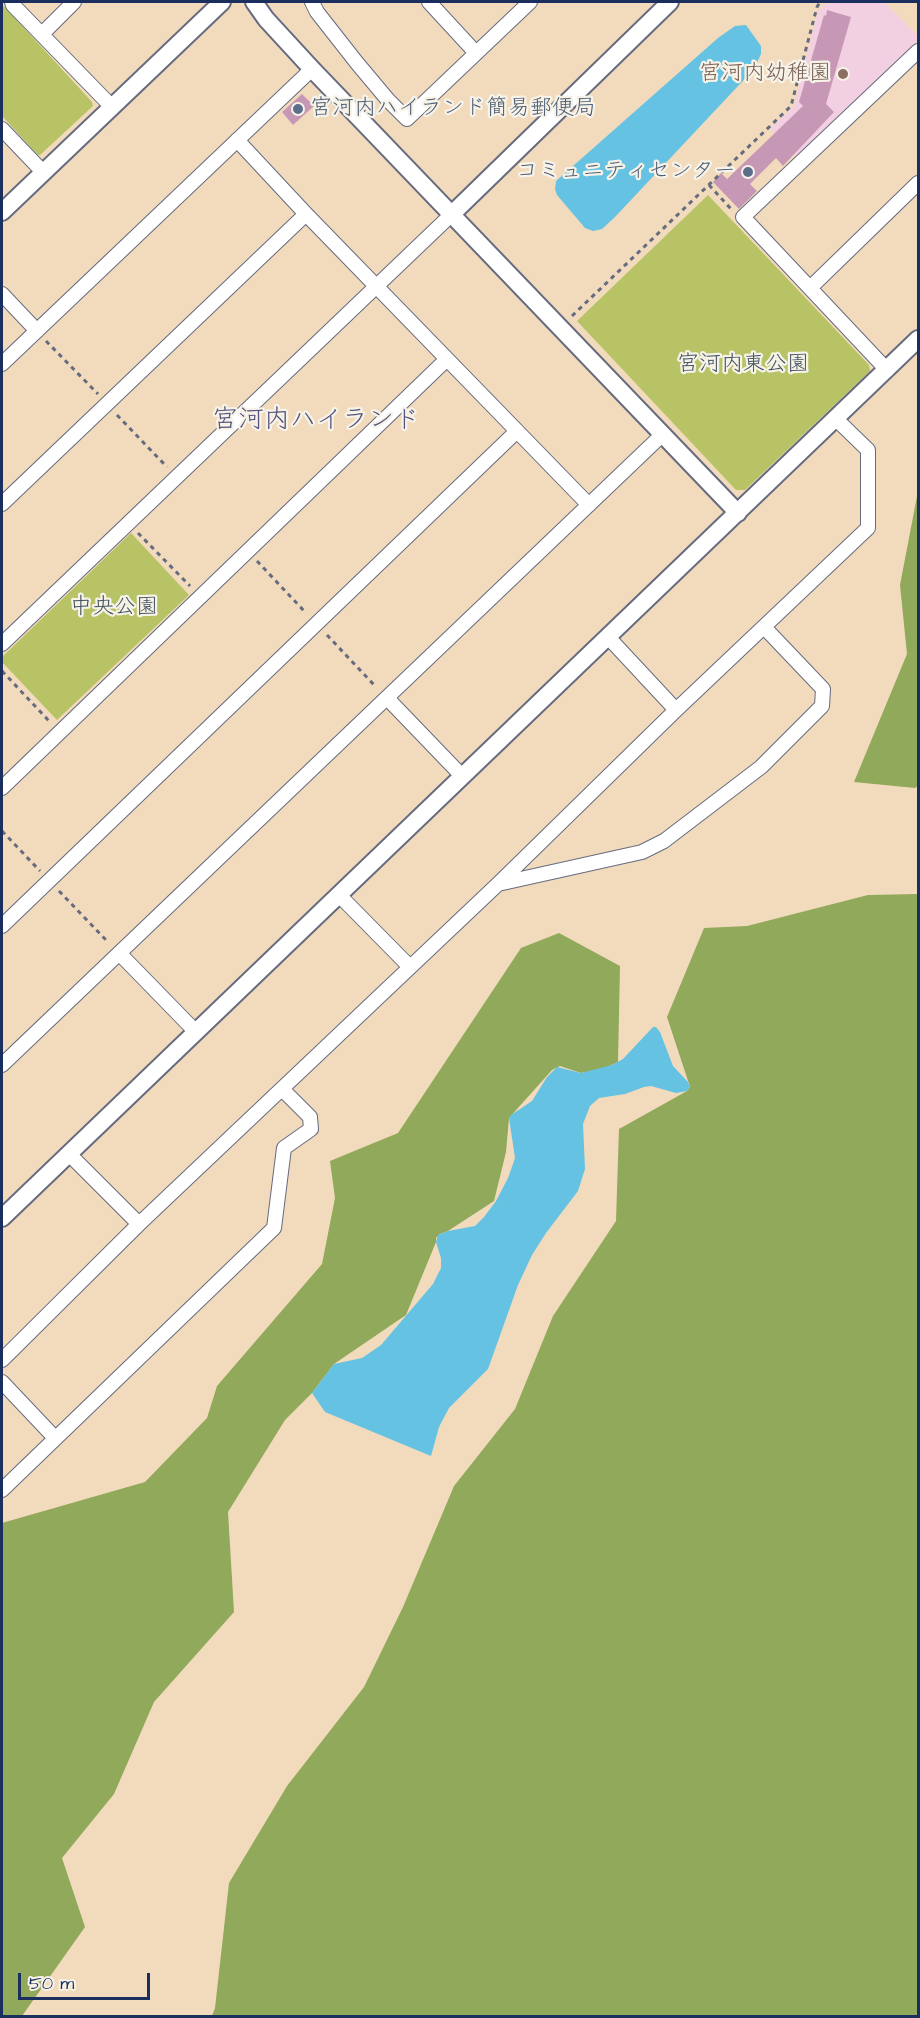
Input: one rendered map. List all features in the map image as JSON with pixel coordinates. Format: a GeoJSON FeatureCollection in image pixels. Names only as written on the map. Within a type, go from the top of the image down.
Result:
{"type":"FeatureCollection","features":[{"type":"Feature","properties":{"kind":"street"},"geometry":{"type":"LineString","coordinates":[[12,2],[112,107]]}},
{"type":"Feature","properties":{"kind":"street"},"geometry":{"type":"LineString","coordinates":[[42,34],[74,2]]}},
{"type":"Feature","properties":{"kind":"street"},"geometry":{"type":"LineString","coordinates":[[2,212],[222,2]]}},
{"type":"Feature","properties":{"kind":"street"},"geometry":{"type":"LineString","coordinates":[[254,2],[266,19],[312,69],[738,513]]}},
{"type":"Feature","properties":{"kind":"street"},"geometry":{"type":"LineString","coordinates":[[312,2],[338,39],[388,100],[407,119],[530,2]]}},
{"type":"Feature","properties":{"kind":"street"},"geometry":{"type":"LineString","coordinates":[[429,2],[476,53]]}},
{"type":"Feature","properties":{"kind":"street"},"geometry":{"type":"LineString","coordinates":[[2,644],[670,2]]}},
{"type":"Feature","properties":{"kind":"street"},"geometry":{"type":"LineString","coordinates":[[887,370],[743,217],[918,51]]}},
{"type":"Feature","properties":{"kind":"street"},"geometry":{"type":"LineString","coordinates":[[2,364],[312,69]]}},
{"type":"Feature","properties":{"kind":"street"},"geometry":{"type":"LineString","coordinates":[[2,129],[44,172]]}},
{"type":"Feature","properties":{"kind":"street"},"geometry":{"type":"LineString","coordinates":[[237,140],[588,505]]}},
{"type":"Feature","properties":{"kind":"street"},"geometry":{"type":"LineString","coordinates":[[810,288],[918,183]]}},
{"type":"Feature","properties":{"kind":"street"},"geometry":{"type":"LineString","coordinates":[[2,504],[306,214]]}},
{"type":"Feature","properties":{"kind":"street"},"geometry":{"type":"LineString","coordinates":[[2,294],[37,331]]}},
{"type":"Feature","properties":{"kind":"street"},"geometry":{"type":"LineString","coordinates":[[2,1218],[918,339]]}},
{"type":"Feature","properties":{"kind":"street"},"geometry":{"type":"LineString","coordinates":[[2,788],[447,359]]}},
{"type":"Feature","properties":{"kind":"street"},"geometry":{"type":"LineString","coordinates":[[2,1360],[139,1224],[498,884],[676,710],[868,528],[867,450],[836,419]]}},
{"type":"Feature","properties":{"kind":"street"},"geometry":{"type":"LineString","coordinates":[[2,926],[517,431]]}},
{"type":"Feature","properties":{"kind":"street"},"geometry":{"type":"LineString","coordinates":[[2,1065],[663,434]]}},
{"type":"Feature","properties":{"kind":"street"},"geometry":{"type":"LineString","coordinates":[[498,884],[642,852],[664,841],[761,767],[822,706],[823,689],[764,627]]}},
{"type":"Feature","properties":{"kind":"street"},"geometry":{"type":"LineString","coordinates":[[608,637],[676,710]]}},
{"type":"Feature","properties":{"kind":"street"},"geometry":{"type":"LineString","coordinates":[[387,698],[462,776]]}},
{"type":"Feature","properties":{"kind":"street"},"geometry":{"type":"LineString","coordinates":[[339,895],[410,967]]}},
{"type":"Feature","properties":{"kind":"street"},"geometry":{"type":"LineString","coordinates":[[119,953],[195,1032]]}},
{"type":"Feature","properties":{"kind":"street"},"geometry":{"type":"LineString","coordinates":[[2,1490],[274,1228],[284,1148],[311,1129],[310,1117],[282,1089]]}},
{"type":"Feature","properties":{"kind":"street"},"geometry":{"type":"LineString","coordinates":[[69,1154],[139,1224]]}},
{"type":"Feature","properties":{"kind":"street"},"geometry":{"type":"LineString","coordinates":[[2,1382],[55,1438]]}},
{"type":"Feature","properties":{"kind":"path"},"geometry":{"type":"LineString","coordinates":[[560,327],[791,106],[816,7],[820,2]]}},
{"type":"Feature","properties":{"kind":"path"},"geometry":{"type":"LineString","coordinates":[[709,185],[735,215],[743,217]]}},
{"type":"Feature","properties":{"kind":"path"},"geometry":{"type":"LineString","coordinates":[[37,331],[101,398]]}},
{"type":"Feature","properties":{"kind":"path"},"geometry":{"type":"LineString","coordinates":[[114,412],[176,477]]}},
{"type":"Feature","properties":{"kind":"path"},"geometry":{"type":"LineString","coordinates":[[129,523],[200,597]]}},
{"type":"Feature","properties":{"kind":"path"},"geometry":{"type":"LineString","coordinates":[[2,671],[60,732]]}},
{"type":"Feature","properties":{"kind":"shaded area","name":"宮河内幼稚園"},"geometry":{"type":"Polygon","coordinates":[[[829,2],[884,2],[918,36],[918,41],[797,156],[770,129],[794,106],[818,11],[829,2]]]}},
{"type":"Feature","properties":{"kind":"green space"},"geometry":{"type":"Polygon","coordinates":[[[2,4],[92,102],[93,106],[40,155],[2,116],[2,4]]]}},
{"type":"Feature","properties":{"kind":"green space","name":"宮河内東公園"},"geometry":{"type":"Polygon","coordinates":[[[708,195],[869,365],[870,371],[745,490],[736,490],[577,321],[708,195]]]}},
{"type":"Feature","properties":{"kind":"green space"},"geometry":{"type":"Polygon","coordinates":[[[918,491],[918,786],[915,788],[854,782],[907,654],[900,585],[918,491]]]}},
{"type":"Feature","properties":{"kind":"green space","name":"中央公園"},"geometry":{"type":"Polygon","coordinates":[[[131,533],[189,595],[57,720],[2,662],[2,657],[131,533]]]}},
{"type":"Feature","properties":{"kind":"green space"},"geometry":{"type":"Polygon","coordinates":[[[918,894],[918,2016],[212,2016],[215,2008],[229,1883],[287,1786],[364,1687],[403,1607],[454,1486],[515,1409],[553,1316],[616,1221],[619,1129],[687,1091],[690,1087],[667,1017],[704,928],[747,926],[868,895],[918,894]]]}},
{"type":"Feature","properties":{"kind":"green space"},"geometry":{"type":"Polygon","coordinates":[[[559,933],[620,966],[618,1062],[605,1068],[581,1073],[560,1066],[552,1070],[509,1118],[506,1152],[494,1201],[436,1238],[406,1315],[334,1364],[312,1393],[285,1420],[228,1512],[234,1612],[154,1702],[114,1794],[62,1858],[85,1927],[22,2016],[2,2016],[2,1523],[145,1482],[207,1418],[217,1386],[322,1264],[335,1198],[330,1161],[398,1133],[521,948],[559,933]]]}},
{"type":"Feature","properties":{"kind":"water"},"geometry":{"type":"Polygon","coordinates":[[[746,25],[761,46],[761,54],[754,69],[615,217],[602,229],[593,231],[585,228],[557,195],[556,181],[718,38],[735,26],[746,25]]]}},
{"type":"Feature","properties":{"kind":"water"},"geometry":{"type":"Polygon","coordinates":[[[653,1027],[660,1032],[673,1066],[690,1087],[687,1091],[676,1093],[651,1086],[644,1087],[625,1094],[599,1098],[590,1106],[583,1124],[585,1169],[578,1191],[532,1255],[518,1285],[488,1369],[449,1408],[439,1427],[431,1456],[325,1412],[312,1393],[334,1364],[362,1358],[381,1345],[433,1284],[441,1268],[441,1258],[436,1242],[438,1235],[475,1226],[496,1201],[515,1158],[509,1118],[511,1115],[532,1101],[547,1077],[557,1067],[581,1073],[612,1065],[623,1059],[653,1027]]]}},
{"type":"Feature","properties":{"kind":"building"},"geometry":{"type":"Polygon","coordinates":[[[827,10],[851,17],[826,104],[834,112],[783,166],[776,158],[750,184],[757,191],[739,209],[713,182],[721,173],[727,179],[803,106],[799,102],[827,10]]]}},
{"type":"Feature","properties":{"kind":"building","name":"宮河内ハイランド簡易郵便局"},"geometry":{"type":"Polygon","coordinates":[[[302,94],[314,106],[293,125],[282,112],[302,94]]]}},
{"type":"Feature","properties":{"kind":"place","name":"宮河内幼稚園"},"geometry":{"type":"Point","coordinates":[843,74]}},
{"type":"Feature","properties":{"kind":"place","name":"宮河内ハイランド簡易郵便局"},"geometry":{"type":"Point","coordinates":[298,109]}},
{"type":"Feature","properties":{"kind":"place","name":"コミュニティセンター"},"geometry":{"type":"Point","coordinates":[748,172]}},
{"type":"Feature","properties":{"kind":"district","name":"宮河内ハイランド"},"geometry":{"type":"Point","coordinates":[316,422]}}]}
